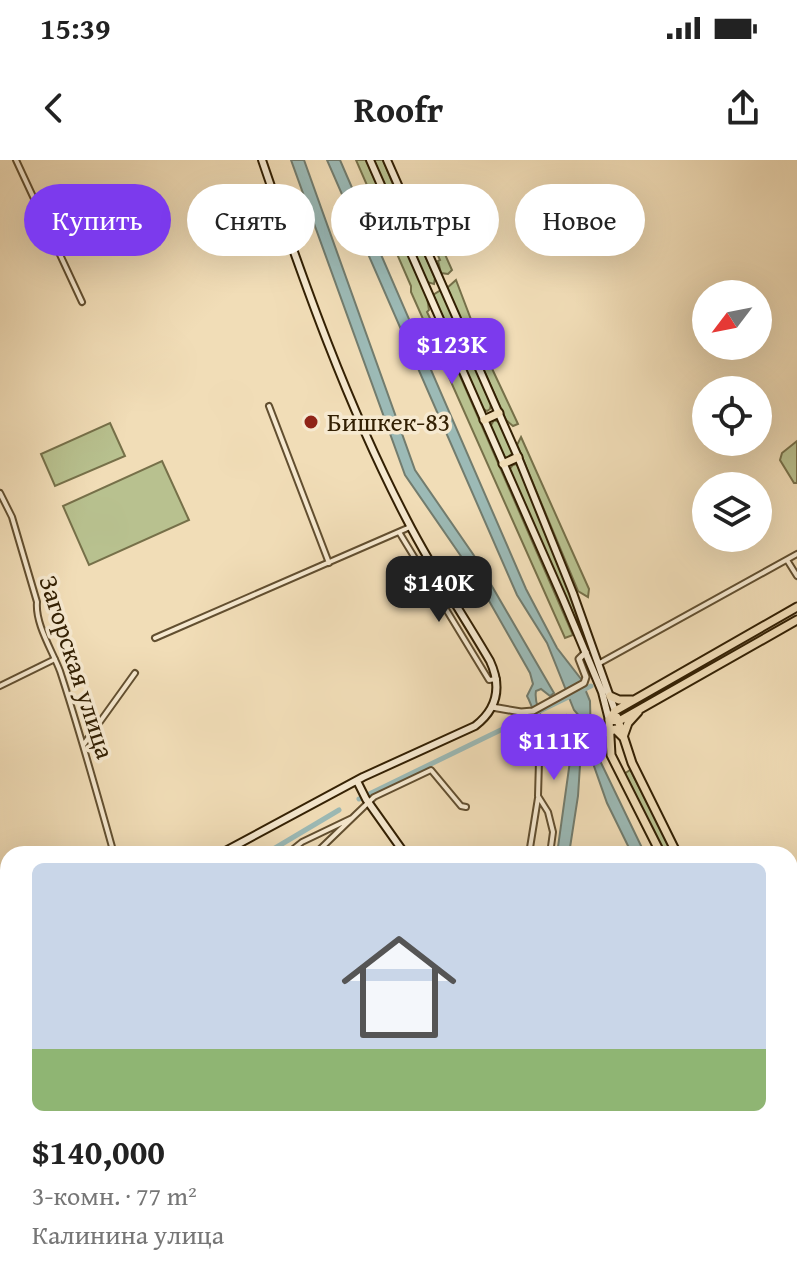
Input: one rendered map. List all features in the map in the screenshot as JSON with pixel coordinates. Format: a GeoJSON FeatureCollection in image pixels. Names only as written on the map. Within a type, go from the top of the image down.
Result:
{"type":"FeatureCollection","features":[{"type":"Feature","properties":{"kind":"main road"},"geometry":{"type":"LineString","coordinates":[[235,846],[357,781],[469,730],[492,707],[497,694],[497,679],[490,661],[410,527],[332,357],[262,160]]}},
{"type":"Feature","properties":{"kind":"main road"},"geometry":{"type":"LineString","coordinates":[[370,160],[380,184]]}},
{"type":"Feature","properties":{"kind":"main road"},"geometry":{"type":"LineString","coordinates":[[387,160],[397,184]]}},
{"type":"Feature","properties":{"kind":"main road"},"geometry":{"type":"LineString","coordinates":[[412,256],[586,652],[609,720],[609,747],[657,846]]}},
{"type":"Feature","properties":{"kind":"main road"},"geometry":{"type":"LineString","coordinates":[[429,256],[518,457],[573,593],[632,763],[673,846]]}},
{"type":"Feature","properties":{"kind":"main road"},"geometry":{"type":"LineString","coordinates":[[428,291],[442,284]]}},
{"type":"Feature","properties":{"kind":"main road"},"geometry":{"type":"LineString","coordinates":[[484,420],[499,413]]}},
{"type":"Feature","properties":{"kind":"main road"},"geometry":{"type":"LineString","coordinates":[[503,464],[518,457]]}},
{"type":"Feature","properties":{"kind":"main road"},"geometry":{"type":"LineString","coordinates":[[609,720],[615,711],[797,607]]}},
{"type":"Feature","properties":{"kind":"main road"},"geometry":{"type":"LineString","coordinates":[[609,720],[619,721],[797,620]]}},
{"type":"Feature","properties":{"kind":"main road"},"geometry":{"type":"LineString","coordinates":[[610,696],[623,701],[638,698]]}},
{"type":"Feature","properties":{"kind":"main road"},"geometry":{"type":"LineString","coordinates":[[623,737],[628,723],[642,707]]}},
{"type":"Feature","properties":{"kind":"main road"},"geometry":{"type":"LineString","coordinates":[[608,733],[615,729],[623,737]]}},
{"type":"Feature","properties":{"kind":"main road"},"geometry":{"type":"LineString","coordinates":[[618,770],[632,763]]}},
{"type":"Feature","properties":{"kind":"main road"},"geometry":{"type":"LineString","coordinates":[[357,781],[398,846]]}},
{"type":"Feature","properties":{"kind":"street"},"geometry":{"type":"LineString","coordinates":[[16,160],[82,302]]}},
{"type":"Feature","properties":{"kind":"street"},"geometry":{"type":"LineString","coordinates":[[269,406],[329,563]]}},
{"type":"Feature","properties":{"kind":"street","name":"Загорская улица"},"geometry":{"type":"LineString","coordinates":[[0,494],[12,517],[37,602],[36,612],[84,744],[112,846]]}},
{"type":"Feature","properties":{"kind":"street"},"geometry":{"type":"LineString","coordinates":[[155,638],[410,527]]}},
{"type":"Feature","properties":{"kind":"street"},"geometry":{"type":"LineString","coordinates":[[399,532],[489,680],[497,679]]}},
{"type":"Feature","properties":{"kind":"street"},"geometry":{"type":"LineString","coordinates":[[598,664],[797,554]]}},
{"type":"Feature","properties":{"kind":"street"},"geometry":{"type":"LineString","coordinates":[[787,560],[797,576]]}},
{"type":"Feature","properties":{"kind":"street"},"geometry":{"type":"LineString","coordinates":[[492,707],[533,711],[584,683],[586,677],[579,659],[586,652]]}},
{"type":"Feature","properties":{"kind":"street"},"geometry":{"type":"LineString","coordinates":[[0,686],[55,659]]}},
{"type":"Feature","properties":{"kind":"street"},"geometry":{"type":"LineString","coordinates":[[84,744],[135,673]]}},
{"type":"Feature","properties":{"kind":"street"},"geometry":{"type":"LineString","coordinates":[[525,722],[539,761],[538,796],[530,846]]}},
{"type":"Feature","properties":{"kind":"street"},"geometry":{"type":"LineString","coordinates":[[324,846],[368,801],[431,770],[461,806],[466,807]]}},
{"type":"Feature","properties":{"kind":"street"},"geometry":{"type":"LineString","coordinates":[[538,796],[548,812],[553,832],[551,846]]}},
{"type":"Feature","properties":{"kind":"street"},"geometry":{"type":"LineString","coordinates":[[297,846],[355,817]]}},
{"type":"Feature","properties":{"kind":"green space"},"geometry":{"type":"Polygon","coordinates":[[[356,160],[366,160],[377,184],[366,184],[356,160]]]}},
{"type":"Feature","properties":{"kind":"green space"},"geometry":{"type":"Polygon","coordinates":[[[374,160],[383,160],[393,184],[384,184],[374,160]]]}},
{"type":"Feature","properties":{"kind":"green space"},"geometry":{"type":"Polygon","coordinates":[[[398,256],[409,256],[427,297],[427,312],[436,331],[444,339],[573,635],[565,638],[411,292],[398,256]]]}},
{"type":"Feature","properties":{"kind":"green space"},"geometry":{"type":"Polygon","coordinates":[[[415,256],[425,256],[435,278],[434,284],[427,282],[415,256]]]}},
{"type":"Feature","properties":{"kind":"green space"},"geometry":{"type":"Polygon","coordinates":[[[438,256],[446,256],[452,270],[448,274],[441,273],[438,256]]]}},
{"type":"Feature","properties":{"kind":"green space"},"geometry":{"type":"Polygon","coordinates":[[[456,280],[480,343],[518,424],[513,426],[506,420],[447,288],[456,280]]]}},
{"type":"Feature","properties":{"kind":"green space"},"geometry":{"type":"Polygon","coordinates":[[[441,290],[491,404],[487,411],[482,408],[433,295],[441,290]]]}},
{"type":"Feature","properties":{"kind":"green space"},"geometry":{"type":"Polygon","coordinates":[[[494,420],[499,422],[513,453],[507,458],[503,457],[490,427],[494,420]]]}},
{"type":"Feature","properties":{"kind":"green space"},"geometry":{"type":"Polygon","coordinates":[[[110,423],[125,456],[55,486],[41,454],[110,423]]]}},
{"type":"Feature","properties":{"kind":"green space"},"geometry":{"type":"Polygon","coordinates":[[[521,437],[589,589],[588,597],[578,591],[517,445],[521,437]]]}},
{"type":"Feature","properties":{"kind":"green space"},"geometry":{"type":"Polygon","coordinates":[[[797,441],[797,483],[794,483],[780,460],[782,453],[797,441]]]}},
{"type":"Feature","properties":{"kind":"green space"},"geometry":{"type":"Polygon","coordinates":[[[162,461],[189,520],[89,565],[63,506],[162,461]]]}},
{"type":"Feature","properties":{"kind":"green space"},"geometry":{"type":"Polygon","coordinates":[[[517,464],[561,568],[585,641],[509,470],[517,464]]]}},
{"type":"Feature","properties":{"kind":"green space"},"geometry":{"type":"Polygon","coordinates":[[[630,770],[669,846],[661,846],[624,774],[630,770]]]}},
{"type":"Feature","properties":{"kind":"water"},"geometry":{"type":"Polygon","coordinates":[[[291,160],[304,160],[313,184],[300,184],[291,160]]]}},
{"type":"Feature","properties":{"kind":"water"},"geometry":{"type":"Polygon","coordinates":[[[327,160],[340,160],[350,184],[337,184],[327,160]]]}},
{"type":"Feature","properties":{"kind":"water"},"geometry":{"type":"Polygon","coordinates":[[[315,191],[331,235],[331,256],[338,256],[415,470],[475,557],[554,693],[550,696],[541,689],[536,691],[537,706],[549,732],[564,749],[568,743],[555,720],[566,715],[581,750],[570,846],[558,846],[570,761],[560,757],[546,744],[527,696],[533,684],[530,673],[476,578],[405,475],[315,226],[315,191]]]}},
{"type":"Feature","properties":{"kind":"water"},"geometry":{"type":"Polygon","coordinates":[[[369,256],[382,256],[526,589],[557,648],[581,679],[590,701],[591,742],[641,846],[628,846],[607,803],[583,735],[581,718],[574,710],[547,643],[517,595],[369,256]]]}},
{"type":"Feature","properties":{"kind":"waterway"},"geometry":{"type":"LineString","coordinates":[[359,799],[591,686]]}},
{"type":"Feature","properties":{"kind":"waterway"},"geometry":{"type":"LineString","coordinates":[[278,846],[339,810]]}},
{"type":"Feature","properties":{"kind":"place","name":"Бишкек-83"},"geometry":{"type":"Point","coordinates":[311,422]}}]}
